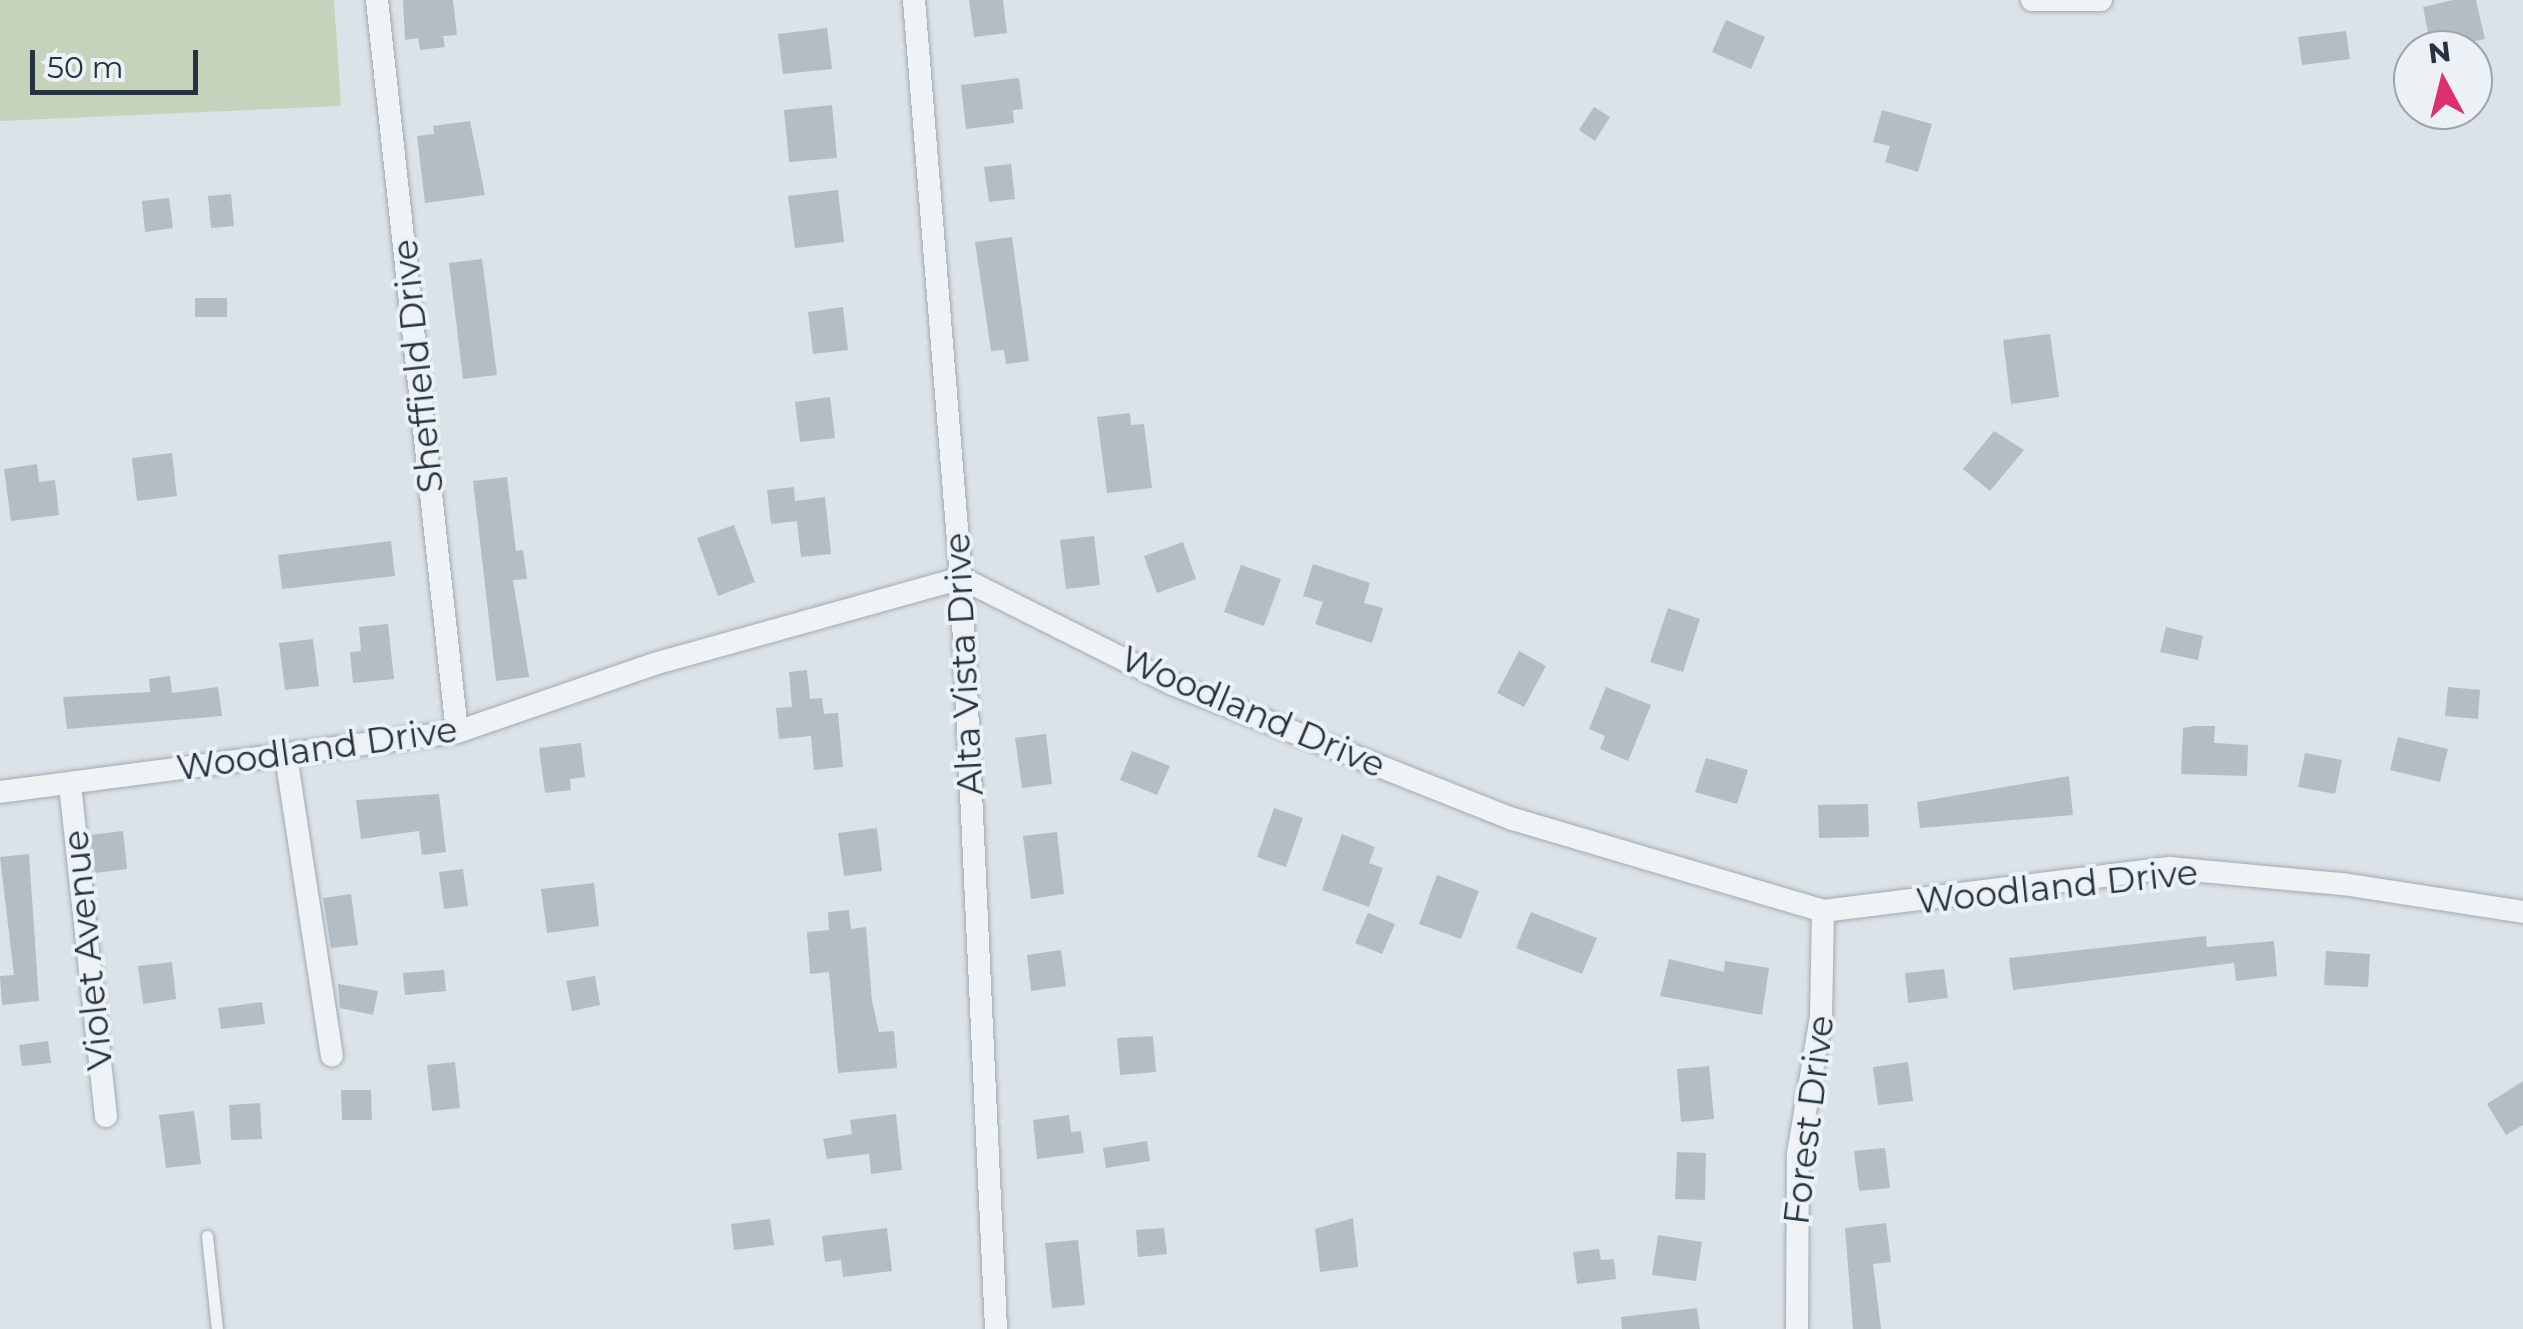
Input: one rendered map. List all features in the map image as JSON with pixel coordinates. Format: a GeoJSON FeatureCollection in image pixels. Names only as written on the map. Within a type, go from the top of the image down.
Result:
{"type":"FeatureCollection","features":[{"type":"Feature","properties":{"kind":"street","name":"Sheffield Drive"},"geometry":{"type":"LineString","coordinates":[[377,0],[458,732]]}},
{"type":"Feature","properties":{"kind":"street","name":"Alta Vista Drive"},"geometry":{"type":"LineString","coordinates":[[914,0],[962,578],[996,1329]]}},
{"type":"Feature","properties":{"kind":"street"},"geometry":{"type":"LineString","coordinates":[[2032,0],[2101,0]]}},
{"type":"Feature","properties":{"kind":"street","name":"Woodland Drive"},"geometry":{"type":"LineString","coordinates":[[0,792],[458,732],[654,664],[962,578],[1173,684],[1513,819],[1823,911],[2169,868],[2343,884],[2523,912]]}},
{"type":"Feature","properties":{"kind":"street"},"geometry":{"type":"LineString","coordinates":[[286,756],[332,1055]]}},
{"type":"Feature","properties":{"kind":"street","name":"Violet Avenue"},"geometry":{"type":"LineString","coordinates":[[70,784],[106,1116]]}},
{"type":"Feature","properties":{"kind":"street","name":"Forest Drive"},"geometry":{"type":"LineString","coordinates":[[1797,1329],[1798,1154],[1821,1017],[1823,911]]}},
{"type":"Feature","properties":{"kind":"lane"},"geometry":{"type":"LineString","coordinates":[[207,1236],[218,1329]]}},
{"type":"Feature","properties":{"kind":"green space"},"geometry":{"type":"Polygon","coordinates":[[[0,0],[334,0],[341,106],[0,121],[0,0]]]}},
{"type":"Feature","properties":{"kind":"building"},"geometry":{"type":"Polygon","coordinates":[[[403,0],[453,0],[457,35],[443,36],[445,47],[420,50],[418,38],[405,40],[403,0]]]}},
{"type":"Feature","properties":{"kind":"building"},"geometry":{"type":"Polygon","coordinates":[[[969,0],[1003,0],[1007,33],[974,37],[969,0]]]}},
{"type":"Feature","properties":{"kind":"building"},"geometry":{"type":"Polygon","coordinates":[[[2453,0],[2476,0],[2483,30],[2428,30],[2423,7],[2453,0]]]}},
{"type":"Feature","properties":{"kind":"building"},"geometry":{"type":"Polygon","coordinates":[[[1726,20],[1765,37],[1751,69],[1712,52],[1726,20]]]}},
{"type":"Feature","properties":{"kind":"building"},"geometry":{"type":"Polygon","coordinates":[[[827,28],[832,69],[783,74],[778,34],[827,28]]]}},
{"type":"Feature","properties":{"kind":"building"},"geometry":{"type":"Polygon","coordinates":[[[2346,31],[2350,59],[2302,65],[2298,37],[2346,31]]]}},
{"type":"Feature","properties":{"kind":"building"},"geometry":{"type":"Polygon","coordinates":[[[1019,78],[1023,109],[1013,110],[1014,123],[966,129],[961,85],[1019,78]]]}},
{"type":"Feature","properties":{"kind":"building"},"geometry":{"type":"Polygon","coordinates":[[[832,105],[837,158],[789,162],[784,110],[832,105]]]}},
{"type":"Feature","properties":{"kind":"building"},"geometry":{"type":"Polygon","coordinates":[[[1594,107],[1610,117],[1595,141],[1579,130],[1594,107]]]}},
{"type":"Feature","properties":{"kind":"building"},"geometry":{"type":"Polygon","coordinates":[[[1882,110],[1932,124],[1918,172],[1885,162],[1890,146],[1873,142],[1882,110]]]}},
{"type":"Feature","properties":{"kind":"building"},"geometry":{"type":"Polygon","coordinates":[[[470,121],[485,195],[425,203],[417,136],[434,134],[433,126],[470,121]]]}},
{"type":"Feature","properties":{"kind":"building"},"geometry":{"type":"Polygon","coordinates":[[[1011,164],[1015,199],[989,202],[984,167],[1011,164]]]}},
{"type":"Feature","properties":{"kind":"building"},"geometry":{"type":"Polygon","coordinates":[[[838,190],[844,242],[795,248],[788,196],[838,190]]]}},
{"type":"Feature","properties":{"kind":"building"},"geometry":{"type":"Polygon","coordinates":[[[231,194],[234,226],[211,228],[208,196],[231,194]]]}},
{"type":"Feature","properties":{"kind":"building"},"geometry":{"type":"Polygon","coordinates":[[[169,198],[173,228],[145,232],[142,201],[169,198]]]}},
{"type":"Feature","properties":{"kind":"building"},"geometry":{"type":"Polygon","coordinates":[[[1012,237],[1029,361],[1006,364],[1004,350],[991,351],[975,242],[1012,237]]]}},
{"type":"Feature","properties":{"kind":"building"},"geometry":{"type":"Polygon","coordinates":[[[482,259],[497,375],[463,379],[449,263],[482,259]]]}},
{"type":"Feature","properties":{"kind":"building"},"geometry":{"type":"Polygon","coordinates":[[[195,298],[227,298],[227,317],[195,317],[195,298]]]}},
{"type":"Feature","properties":{"kind":"building"},"geometry":{"type":"Polygon","coordinates":[[[843,307],[848,350],[813,354],[808,312],[843,307]]]}},
{"type":"Feature","properties":{"kind":"building"},"geometry":{"type":"Polygon","coordinates":[[[2050,334],[2059,397],[2011,404],[2003,340],[2050,334]]]}},
{"type":"Feature","properties":{"kind":"building"},"geometry":{"type":"Polygon","coordinates":[[[830,397],[835,438],[800,442],[795,402],[830,397]]]}},
{"type":"Feature","properties":{"kind":"building"},"geometry":{"type":"Polygon","coordinates":[[[1130,413],[1131,425],[1144,424],[1152,488],[1107,493],[1097,417],[1130,413]]]}},
{"type":"Feature","properties":{"kind":"building"},"geometry":{"type":"Polygon","coordinates":[[[1994,431],[2024,450],[1990,491],[1963,469],[1994,431]]]}},
{"type":"Feature","properties":{"kind":"building"},"geometry":{"type":"Polygon","coordinates":[[[172,453],[177,496],[137,501],[132,458],[172,453]]]}},
{"type":"Feature","properties":{"kind":"building"},"geometry":{"type":"Polygon","coordinates":[[[37,464],[39,482],[55,480],[59,515],[11,521],[4,469],[37,464]]]}},
{"type":"Feature","properties":{"kind":"building"},"geometry":{"type":"Polygon","coordinates":[[[507,477],[516,551],[523,550],[527,579],[513,580],[529,677],[496,681],[473,481],[507,477]]]}},
{"type":"Feature","properties":{"kind":"building"},"geometry":{"type":"Polygon","coordinates":[[[794,487],[795,501],[825,497],[831,554],[801,557],[797,521],[771,524],[767,490],[794,487]]]}},
{"type":"Feature","properties":{"kind":"building"},"geometry":{"type":"Polygon","coordinates":[[[734,525],[755,582],[718,596],[697,538],[734,525]]]}},
{"type":"Feature","properties":{"kind":"building"},"geometry":{"type":"Polygon","coordinates":[[[1094,536],[1100,585],[1066,589],[1060,540],[1094,536]]]}},
{"type":"Feature","properties":{"kind":"building"},"geometry":{"type":"Polygon","coordinates":[[[391,541],[395,576],[282,589],[278,555],[391,541]]]}},
{"type":"Feature","properties":{"kind":"building"},"geometry":{"type":"Polygon","coordinates":[[[1183,542],[1196,579],[1157,593],[1144,556],[1183,542]]]}},
{"type":"Feature","properties":{"kind":"building"},"geometry":{"type":"Polygon","coordinates":[[[1313,564],[1370,583],[1364,603],[1383,608],[1372,643],[1315,624],[1323,602],[1303,596],[1313,564]]]}},
{"type":"Feature","properties":{"kind":"building"},"geometry":{"type":"Polygon","coordinates":[[[1241,565],[1281,579],[1264,626],[1224,612],[1241,565]]]}},
{"type":"Feature","properties":{"kind":"building"},"geometry":{"type":"Polygon","coordinates":[[[1668,608],[1700,619],[1683,672],[1650,662],[1668,608]]]}},
{"type":"Feature","properties":{"kind":"building"},"geometry":{"type":"Polygon","coordinates":[[[388,624],[394,679],[353,683],[350,652],[361,651],[359,627],[388,624]]]}},
{"type":"Feature","properties":{"kind":"building"},"geometry":{"type":"Polygon","coordinates":[[[2166,627],[2203,636],[2198,660],[2160,652],[2166,627]]]}},
{"type":"Feature","properties":{"kind":"building"},"geometry":{"type":"Polygon","coordinates":[[[313,639],[319,686],[285,690],[279,643],[313,639]]]}},
{"type":"Feature","properties":{"kind":"building"},"geometry":{"type":"Polygon","coordinates":[[[1519,651],[1546,666],[1524,707],[1497,693],[1519,651]]]}},
{"type":"Feature","properties":{"kind":"building"},"geometry":{"type":"Polygon","coordinates":[[[807,670],[810,699],[822,698],[824,714],[838,713],[843,767],[814,770],[811,736],[779,739],[776,708],[792,707],[789,672],[807,670]]]}},
{"type":"Feature","properties":{"kind":"building"},"geometry":{"type":"Polygon","coordinates":[[[170,676],[172,693],[218,687],[222,716],[67,729],[63,697],[150,692],[149,679],[170,676]]]}},
{"type":"Feature","properties":{"kind":"building"},"geometry":{"type":"Polygon","coordinates":[[[1606,687],[1651,705],[1628,761],[1600,749],[1605,736],[1589,729],[1606,687]]]}},
{"type":"Feature","properties":{"kind":"building"},"geometry":{"type":"Polygon","coordinates":[[[2448,687],[2480,690],[2478,719],[2445,716],[2448,687]]]}},
{"type":"Feature","properties":{"kind":"building"},"geometry":{"type":"Polygon","coordinates":[[[2215,726],[2214,743],[2248,745],[2247,776],[2181,774],[2183,728],[2215,726]]]}},
{"type":"Feature","properties":{"kind":"building"},"geometry":{"type":"Polygon","coordinates":[[[1046,734],[1052,784],[1022,788],[1015,738],[1046,734]]]}},
{"type":"Feature","properties":{"kind":"building"},"geometry":{"type":"Polygon","coordinates":[[[2398,737],[2448,749],[2440,782],[2390,770],[2398,737]]]}},
{"type":"Feature","properties":{"kind":"building"},"geometry":{"type":"Polygon","coordinates":[[[581,743],[585,777],[570,779],[571,790],[545,793],[539,748],[581,743]]]}},
{"type":"Feature","properties":{"kind":"building"},"geometry":{"type":"Polygon","coordinates":[[[1132,751],[1170,766],[1157,795],[1120,780],[1132,751]]]}},
{"type":"Feature","properties":{"kind":"building"},"geometry":{"type":"Polygon","coordinates":[[[2305,753],[2342,760],[2335,794],[2298,787],[2305,753]]]}},
{"type":"Feature","properties":{"kind":"building"},"geometry":{"type":"Polygon","coordinates":[[[1706,758],[1748,770],[1737,804],[1695,792],[1706,758]]]}},
{"type":"Feature","properties":{"kind":"building"},"geometry":{"type":"Polygon","coordinates":[[[2069,776],[2073,815],[1920,828],[1917,802],[2069,776]]]}},
{"type":"Feature","properties":{"kind":"building"},"geometry":{"type":"Polygon","coordinates":[[[439,794],[446,852],[422,855],[419,831],[361,839],[356,800],[439,794]]]}},
{"type":"Feature","properties":{"kind":"building"},"geometry":{"type":"Polygon","coordinates":[[[1868,804],[1869,837],[1819,838],[1818,805],[1868,804]]]}},
{"type":"Feature","properties":{"kind":"building"},"geometry":{"type":"Polygon","coordinates":[[[1274,808],[1303,818],[1286,867],[1257,857],[1274,808]]]}},
{"type":"Feature","properties":{"kind":"building"},"geometry":{"type":"Polygon","coordinates":[[[877,828],[882,871],[844,876],[838,833],[877,828]]]}},
{"type":"Feature","properties":{"kind":"building"},"geometry":{"type":"Polygon","coordinates":[[[123,831],[127,869],[95,873],[90,835],[123,831]]]}},
{"type":"Feature","properties":{"kind":"building"},"geometry":{"type":"Polygon","coordinates":[[[1057,832],[1064,894],[1031,899],[1023,836],[1057,832]]]}},
{"type":"Feature","properties":{"kind":"building"},"geometry":{"type":"Polygon","coordinates":[[[1342,834],[1375,847],[1369,863],[1383,868],[1369,907],[1322,890],[1342,834]]]}},
{"type":"Feature","properties":{"kind":"building"},"geometry":{"type":"Polygon","coordinates":[[[29,854],[39,1001],[2,1005],[0,976],[14,975],[0,857],[29,854]]]}},
{"type":"Feature","properties":{"kind":"building"},"geometry":{"type":"Polygon","coordinates":[[[463,869],[468,906],[444,909],[439,872],[463,869]]]}},
{"type":"Feature","properties":{"kind":"building"},"geometry":{"type":"Polygon","coordinates":[[[1437,875],[1479,891],[1461,939],[1419,924],[1437,875]]]}},
{"type":"Feature","properties":{"kind":"building"},"geometry":{"type":"Polygon","coordinates":[[[594,883],[599,926],[547,933],[541,889],[594,883]]]}},
{"type":"Feature","properties":{"kind":"building"},"geometry":{"type":"Polygon","coordinates":[[[351,894],[358,945],[331,948],[323,898],[351,894]]]}},
{"type":"Feature","properties":{"kind":"building"},"geometry":{"type":"Polygon","coordinates":[[[849,910],[851,929],[866,927],[872,1001],[879,1032],[894,1031],[897,1068],[838,1073],[829,972],[810,974],[807,932],[829,930],[828,912],[849,910]]]}},
{"type":"Feature","properties":{"kind":"building"},"geometry":{"type":"Polygon","coordinates":[[[1531,912],[1597,938],[1582,974],[1516,948],[1531,912]]]}},
{"type":"Feature","properties":{"kind":"building"},"geometry":{"type":"Polygon","coordinates":[[[1368,913],[1395,924],[1382,954],[1355,943],[1368,913]]]}},
{"type":"Feature","properties":{"kind":"building"},"geometry":{"type":"Polygon","coordinates":[[[2206,936],[2207,947],[2274,941],[2277,976],[2236,981],[2234,963],[2013,990],[2009,958],[2206,936]]]}},
{"type":"Feature","properties":{"kind":"building"},"geometry":{"type":"Polygon","coordinates":[[[1061,950],[1066,986],[1031,991],[1027,955],[1061,950]]]}},
{"type":"Feature","properties":{"kind":"building"},"geometry":{"type":"Polygon","coordinates":[[[2326,951],[2370,954],[2368,987],[2324,985],[2326,951]]]}},
{"type":"Feature","properties":{"kind":"building"},"geometry":{"type":"Polygon","coordinates":[[[1669,959],[1724,972],[1725,961],[1769,968],[1762,1015],[1660,996],[1669,959]]]}},
{"type":"Feature","properties":{"kind":"building"},"geometry":{"type":"Polygon","coordinates":[[[172,962],[176,999],[143,1004],[138,966],[172,962]]]}},
{"type":"Feature","properties":{"kind":"building"},"geometry":{"type":"Polygon","coordinates":[[[1944,969],[1948,998],[1908,1003],[1905,973],[1944,969]]]}},
{"type":"Feature","properties":{"kind":"building"},"geometry":{"type":"Polygon","coordinates":[[[444,970],[446,991],[405,995],[403,973],[444,970]]]}},
{"type":"Feature","properties":{"kind":"building"},"geometry":{"type":"Polygon","coordinates":[[[595,976],[600,1005],[572,1011],[566,981],[595,976]]]}},
{"type":"Feature","properties":{"kind":"building"},"geometry":{"type":"Polygon","coordinates":[[[338,984],[378,991],[373,1015],[340,1008],[338,984]]]}},
{"type":"Feature","properties":{"kind":"building"},"geometry":{"type":"Polygon","coordinates":[[[262,1002],[265,1024],[221,1029],[218,1008],[262,1002]]]}},
{"type":"Feature","properties":{"kind":"building"},"geometry":{"type":"Polygon","coordinates":[[[1153,1036],[1156,1072],[1120,1075],[1117,1038],[1153,1036]]]}},
{"type":"Feature","properties":{"kind":"building"},"geometry":{"type":"Polygon","coordinates":[[[48,1041],[51,1063],[22,1066],[19,1045],[48,1041]]]}},
{"type":"Feature","properties":{"kind":"building"},"geometry":{"type":"Polygon","coordinates":[[[455,1062],[460,1108],[432,1111],[427,1065],[455,1062]]]}},
{"type":"Feature","properties":{"kind":"building"},"geometry":{"type":"Polygon","coordinates":[[[1908,1062],[1913,1101],[1878,1105],[1873,1067],[1908,1062]]]}},
{"type":"Feature","properties":{"kind":"building"},"geometry":{"type":"Polygon","coordinates":[[[1709,1066],[1714,1119],[1681,1122],[1677,1069],[1709,1066]]]}},
{"type":"Feature","properties":{"kind":"building"},"geometry":{"type":"Polygon","coordinates":[[[2523,1081],[2523,1125],[2506,1135],[2487,1104],[2523,1081]]]}},
{"type":"Feature","properties":{"kind":"building"},"geometry":{"type":"Polygon","coordinates":[[[341,1090],[371,1090],[372,1120],[342,1120],[341,1090]]]}},
{"type":"Feature","properties":{"kind":"building"},"geometry":{"type":"Polygon","coordinates":[[[260,1103],[262,1139],[231,1140],[229,1105],[260,1103]]]}},
{"type":"Feature","properties":{"kind":"building"},"geometry":{"type":"Polygon","coordinates":[[[194,1111],[201,1164],[166,1168],[159,1115],[194,1111]]]}},
{"type":"Feature","properties":{"kind":"building"},"geometry":{"type":"Polygon","coordinates":[[[896,1114],[902,1170],[871,1174],[869,1154],[827,1159],[823,1139],[852,1134],[850,1120],[896,1114]]]}},
{"type":"Feature","properties":{"kind":"building"},"geometry":{"type":"Polygon","coordinates":[[[1069,1115],[1071,1132],[1081,1131],[1084,1153],[1037,1159],[1033,1120],[1069,1115]]]}},
{"type":"Feature","properties":{"kind":"building"},"geometry":{"type":"Polygon","coordinates":[[[1147,1141],[1150,1161],[1106,1168],[1103,1148],[1147,1141]]]}},
{"type":"Feature","properties":{"kind":"building"},"geometry":{"type":"Polygon","coordinates":[[[1885,1148],[1890,1188],[1859,1191],[1854,1151],[1885,1148]]]}},
{"type":"Feature","properties":{"kind":"building"},"geometry":{"type":"Polygon","coordinates":[[[1677,1152],[1706,1153],[1705,1200],[1675,1199],[1677,1152]]]}},
{"type":"Feature","properties":{"kind":"building"},"geometry":{"type":"Polygon","coordinates":[[[1353,1218],[1358,1267],[1320,1272],[1315,1229],[1353,1218]]]}},
{"type":"Feature","properties":{"kind":"building"},"geometry":{"type":"Polygon","coordinates":[[[770,1219],[774,1245],[734,1250],[731,1224],[770,1219]]]}},
{"type":"Feature","properties":{"kind":"building"},"geometry":{"type":"Polygon","coordinates":[[[1886,1223],[1891,1262],[1873,1264],[1881,1329],[1853,1329],[1845,1228],[1886,1223]]]}},
{"type":"Feature","properties":{"kind":"building"},"geometry":{"type":"Polygon","coordinates":[[[887,1228],[892,1271],[843,1277],[841,1260],[825,1262],[822,1236],[887,1228]]]}},
{"type":"Feature","properties":{"kind":"building"},"geometry":{"type":"Polygon","coordinates":[[[1164,1228],[1167,1254],[1138,1257],[1136,1230],[1164,1228]]]}},
{"type":"Feature","properties":{"kind":"building"},"geometry":{"type":"Polygon","coordinates":[[[1658,1235],[1702,1242],[1696,1281],[1652,1275],[1658,1235]]]}},
{"type":"Feature","properties":{"kind":"building"},"geometry":{"type":"Polygon","coordinates":[[[1078,1240],[1085,1305],[1052,1308],[1045,1243],[1078,1240]]]}},
{"type":"Feature","properties":{"kind":"building"},"geometry":{"type":"Polygon","coordinates":[[[1599,1249],[1601,1260],[1614,1259],[1616,1279],[1577,1284],[1573,1252],[1599,1249]]]}},
{"type":"Feature","properties":{"kind":"building"},"geometry":{"type":"Polygon","coordinates":[[[1697,1308],[1700,1329],[1622,1329],[1621,1317],[1697,1308]]]}}]}
